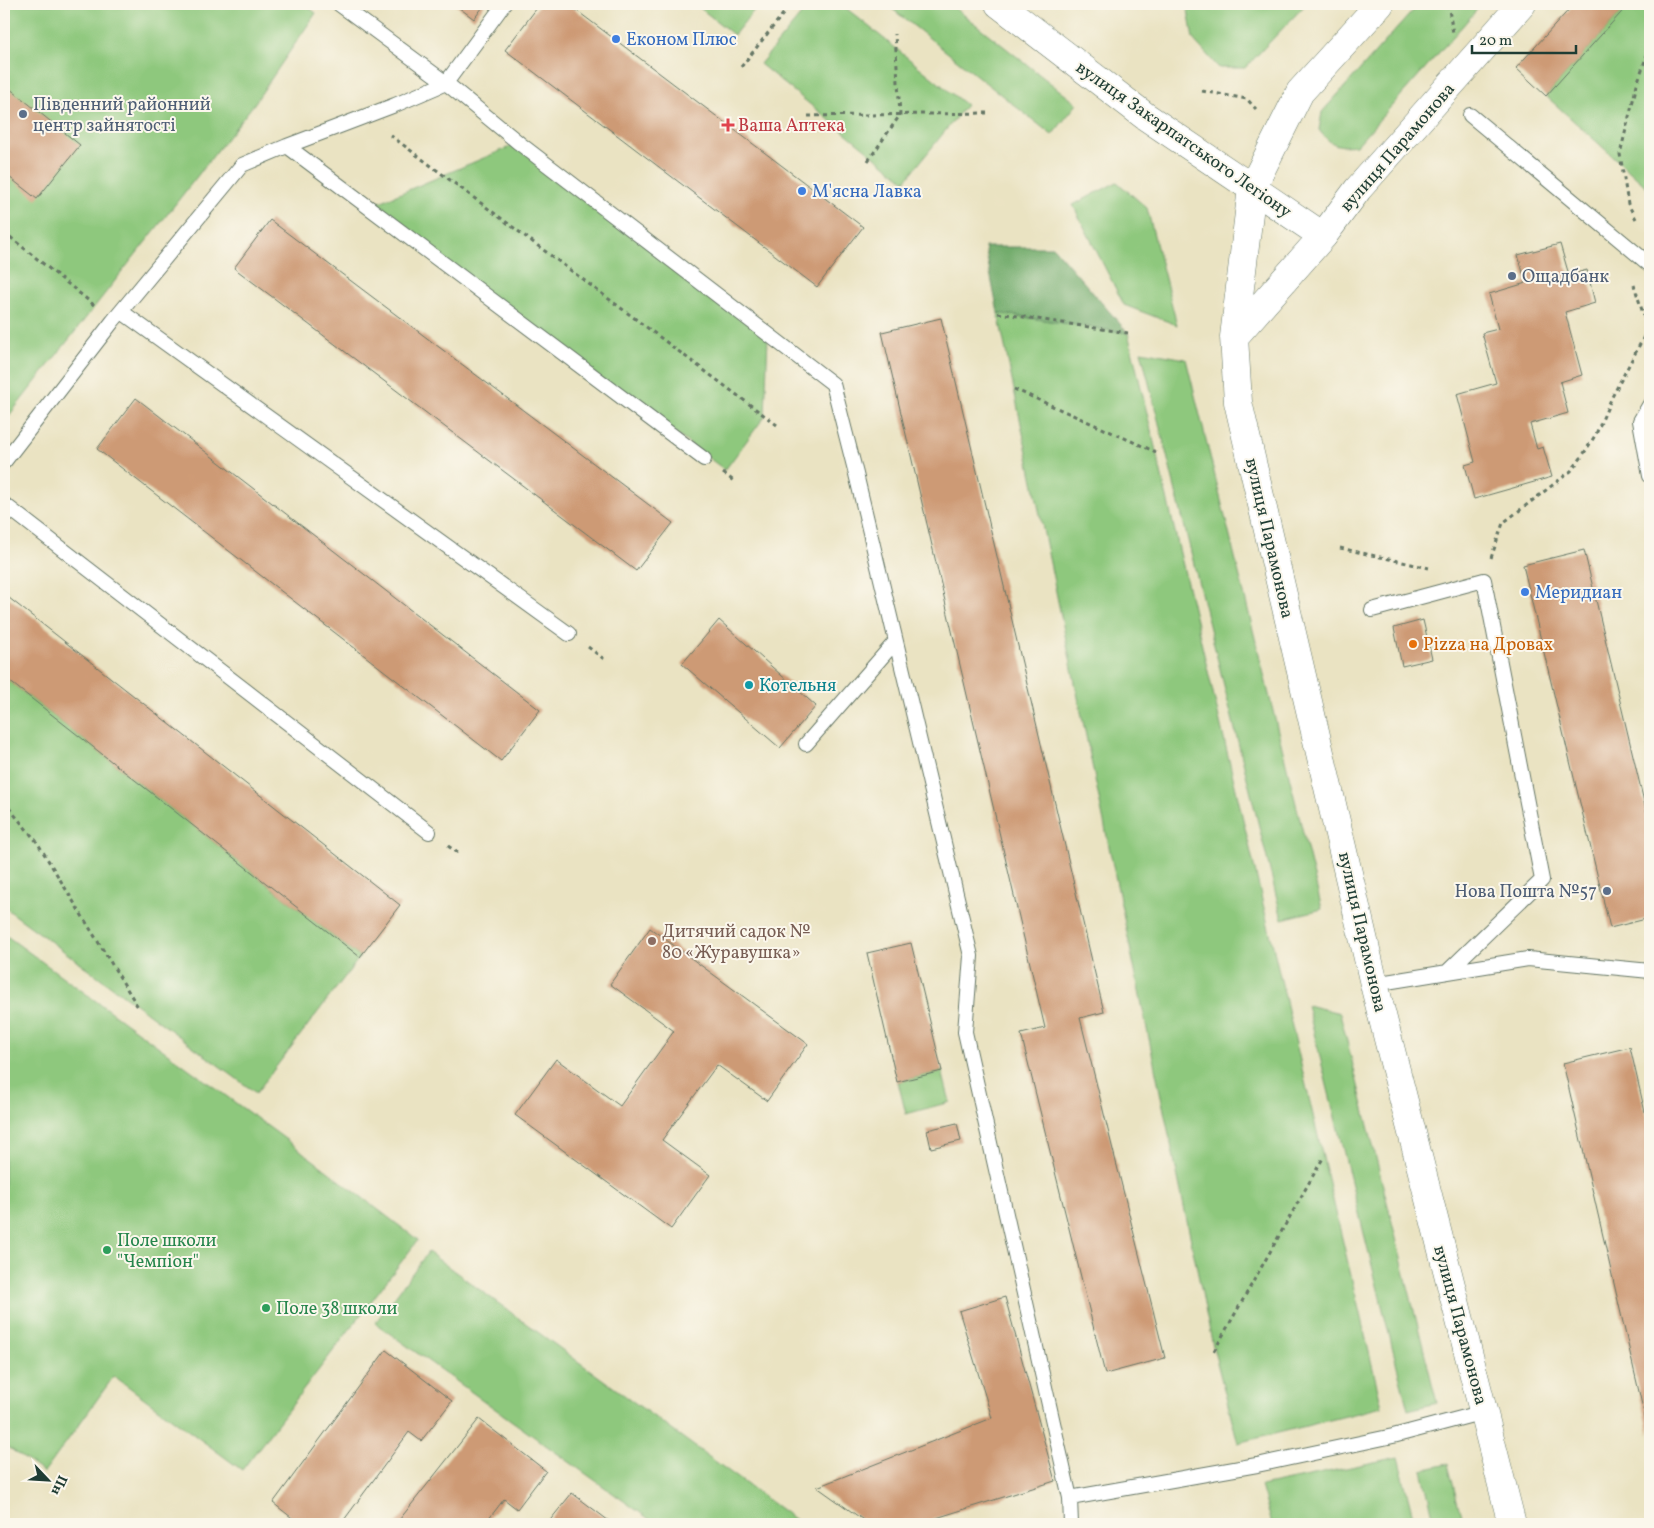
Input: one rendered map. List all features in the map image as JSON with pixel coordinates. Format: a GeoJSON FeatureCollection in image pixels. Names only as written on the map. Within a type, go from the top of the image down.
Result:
{"type":"FeatureCollection","features":[{"type":"Feature","properties":{"kind":"street","name":"вулиця Закарпатського Легіону"},"geometry":{"type":"LineString","coordinates":[[999,4],[1145,116],[1323,236]]}},
{"type":"Feature","properties":{"kind":"street","name":"вулиця Парамонова"},"geometry":{"type":"LineString","coordinates":[[1380,4],[1300,92],[1252,188],[1234,337],[1238,402],[1374,984],[1512,1524]]}},
{"type":"Feature","properties":{"kind":"street","name":"вулиця Парамонова"},"geometry":{"type":"LineString","coordinates":[[1234,337],[1323,236],[1358,189],[1522,4]]}},
{"type":"Feature","properties":{"kind":"lane"},"geometry":{"type":"LineString","coordinates":[[339,4],[446,83],[519,143],[833,384],[971,956],[965,1032],[1070,1498],[1071,1524]]}},
{"type":"Feature","properties":{"kind":"lane"},"geometry":{"type":"LineString","coordinates":[[4,462],[118,317],[242,165],[446,83],[504,4]]}},
{"type":"Feature","properties":{"kind":"lane"},"geometry":{"type":"LineString","coordinates":[[1470,115],[1650,265]]}},
{"type":"Feature","properties":{"kind":"lane"},"geometry":{"type":"LineString","coordinates":[[287,146],[704,459]]}},
{"type":"Feature","properties":{"kind":"lane"},"geometry":{"type":"LineString","coordinates":[[118,317],[569,634]]}},
{"type":"Feature","properties":{"kind":"lane"},"geometry":{"type":"LineString","coordinates":[[1650,404],[1640,421],[1650,476]]}},
{"type":"Feature","properties":{"kind":"lane"},"geometry":{"type":"LineString","coordinates":[[4,504],[429,832]]}},
{"type":"Feature","properties":{"kind":"lane"},"geometry":{"type":"LineString","coordinates":[[1372,610],[1484,580],[1542,880],[1447,972]]}},
{"type":"Feature","properties":{"kind":"lane"},"geometry":{"type":"LineString","coordinates":[[806,744],[895,642]]}},
{"type":"Feature","properties":{"kind":"lane"},"geometry":{"type":"LineString","coordinates":[[1374,984],[1528,959],[1650,972]]}},
{"type":"Feature","properties":{"kind":"lane"},"geometry":{"type":"LineString","coordinates":[[1070,1498],[1257,1465],[1393,1436],[1484,1412]]}},
{"type":"Feature","properties":{"kind":"path"},"geometry":{"type":"LineString","coordinates":[[741,67],[791,4]]}},
{"type":"Feature","properties":{"kind":"path"},"geometry":{"type":"LineString","coordinates":[[1448,4],[1454,36]]}},
{"type":"Feature","properties":{"kind":"path"},"geometry":{"type":"LineString","coordinates":[[868,161],[900,115],[896,34]]}},
{"type":"Feature","properties":{"kind":"path"},"geometry":{"type":"LineString","coordinates":[[1640,227],[1628,204],[1620,154],[1637,84],[1650,46]]}},
{"type":"Feature","properties":{"kind":"path"},"geometry":{"type":"LineString","coordinates":[[1202,91],[1247,99],[1257,110]]}},
{"type":"Feature","properties":{"kind":"path"},"geometry":{"type":"LineString","coordinates":[[808,116],[987,113]]}},
{"type":"Feature","properties":{"kind":"path"},"geometry":{"type":"LineString","coordinates":[[366,116],[777,426]]}},
{"type":"Feature","properties":{"kind":"path"},"geometry":{"type":"LineString","coordinates":[[4,232],[118,317]]}},
{"type":"Feature","properties":{"kind":"path"},"geometry":{"type":"LineString","coordinates":[[1484,580],[1503,523],[1571,471],[1596,434],[1612,397],[1648,329],[1633,284]]}},
{"type":"Feature","properties":{"kind":"path"},"geometry":{"type":"LineString","coordinates":[[998,312],[1128,333]]}},
{"type":"Feature","properties":{"kind":"path"},"geometry":{"type":"LineString","coordinates":[[1014,389],[1156,452]]}},
{"type":"Feature","properties":{"kind":"path"},"geometry":{"type":"LineString","coordinates":[[1340,548],[1436,569]]}},
{"type":"Feature","properties":{"kind":"path"},"geometry":{"type":"LineString","coordinates":[[4,802],[37,842],[138,1007]]}},
{"type":"Feature","properties":{"kind":"path"},"geometry":{"type":"LineString","coordinates":[[1214,1351],[1323,1158]]}},
{"type":"Feature","properties":{"kind":"green space"},"geometry":{"type":"Polygon","coordinates":[[[4,4],[304,4],[316,13],[254,104],[4,422],[4,4]]]}},
{"type":"Feature","properties":{"kind":"green space"},"geometry":{"type":"Polygon","coordinates":[[[695,4],[759,4],[734,35],[695,4]]]}},
{"type":"Feature","properties":{"kind":"green space"},"geometry":{"type":"Polygon","coordinates":[[[810,4],[841,4],[966,105],[905,181],[760,64],[810,4]]]}},
{"type":"Feature","properties":{"kind":"green space"},"geometry":{"type":"Polygon","coordinates":[[[886,4],[950,4],[1077,104],[1052,135],[886,4]]]}},
{"type":"Feature","properties":{"kind":"green space"},"geometry":{"type":"Polygon","coordinates":[[[1187,4],[1306,4],[1245,68],[1219,68],[1193,39],[1187,4]]]}},
{"type":"Feature","properties":{"kind":"green space"},"geometry":{"type":"Polygon","coordinates":[[[1419,4],[1482,4],[1357,145],[1345,146],[1331,142],[1319,130],[1322,112],[1419,4]]]}},
{"type":"Feature","properties":{"kind":"green space"},"geometry":{"type":"Polygon","coordinates":[[[1629,4],[1650,4],[1650,190],[1546,96],[1629,4]]]}},
{"type":"Feature","properties":{"kind":"green space"},"geometry":{"type":"Polygon","coordinates":[[[519,143],[768,335],[765,416],[725,470],[368,207],[519,143]]]}},
{"type":"Feature","properties":{"kind":"green space"},"geometry":{"type":"Polygon","coordinates":[[[1117,182],[1147,208],[1177,325],[1124,305],[1073,205],[1117,182]]]}},
{"type":"Feature","properties":{"kind":"green space"},"geometry":{"type":"Polygon","coordinates":[[[985,247],[1053,247],[1128,333],[998,313],[985,247]]]}},
{"type":"Feature","properties":{"kind":"green space"},"geometry":{"type":"Polygon","coordinates":[[[998,313],[1128,333],[1382,1407],[1238,1443],[1214,1351],[998,313]]]}},
{"type":"Feature","properties":{"kind":"green space"},"geometry":{"type":"Polygon","coordinates":[[[1141,351],[1186,359],[1322,909],[1282,919],[1141,351]]]}},
{"type":"Feature","properties":{"kind":"green space"},"geometry":{"type":"Polygon","coordinates":[[[4,677],[360,957],[256,1093],[4,907],[4,677]]]}},
{"type":"Feature","properties":{"kind":"green space","name":"Поле школи \"Чемпіон\""},"geometry":{"type":"Polygon","coordinates":[[[4,934],[292,1144],[418,1240],[242,1470],[114,1376],[44,1473],[4,1444],[4,934]]]}},
{"type":"Feature","properties":{"kind":"green space"},"geometry":{"type":"Polygon","coordinates":[[[1307,1005],[1340,1013],[1437,1403],[1408,1410],[1307,1005]]]}},
{"type":"Feature","properties":{"kind":"green space"},"geometry":{"type":"Polygon","coordinates":[[[942,1071],[950,1102],[906,1114],[898,1082],[942,1071]]]}},
{"type":"Feature","properties":{"kind":"green space"},"geometry":{"type":"Polygon","coordinates":[[[428,1252],[801,1524],[656,1524],[375,1323],[428,1252]]]}},
{"type":"Feature","properties":{"kind":"green space"},"geometry":{"type":"Polygon","coordinates":[[[1398,1457],[1415,1524],[1272,1524],[1261,1486],[1398,1457]]]}},
{"type":"Feature","properties":{"kind":"green space"},"geometry":{"type":"Polygon","coordinates":[[[1448,1464],[1463,1524],[1435,1524],[1422,1470],[1448,1464]]]}},
{"type":"Feature","properties":{"kind":"building"},"geometry":{"type":"Polygon","coordinates":[[[454,4],[485,4],[474,19],[454,4]]]}},
{"type":"Feature","properties":{"kind":"building"},"geometry":{"type":"Polygon","coordinates":[[[540,4],[568,4],[863,227],[817,287],[505,50],[540,4]]]}},
{"type":"Feature","properties":{"kind":"building"},"geometry":{"type":"Polygon","coordinates":[[[1574,4],[1629,4],[1546,96],[1516,68],[1574,4]]]}},
{"type":"Feature","properties":{"kind":"building","name":"Південний районний центр зайнятості"},"geometry":{"type":"Polygon","coordinates":[[[4,84],[80,145],[37,199],[4,173],[4,84]]]}},
{"type":"Feature","properties":{"kind":"building"},"geometry":{"type":"Polygon","coordinates":[[[270,220],[673,523],[636,571],[234,268],[270,220]]]}},
{"type":"Feature","properties":{"kind":"building"},"geometry":{"type":"Polygon","coordinates":[[[1560,244],[1569,275],[1587,270],[1595,303],[1565,312],[1582,375],[1560,382],[1568,413],[1530,424],[1537,449],[1543,447],[1552,477],[1474,499],[1465,465],[1475,462],[1457,394],[1496,383],[1482,333],[1498,329],[1489,294],[1526,283],[1518,255],[1560,244]]]}},
{"type":"Feature","properties":{"kind":"building"},"geometry":{"type":"Polygon","coordinates":[[[941,318],[1104,1012],[1080,1018],[1165,1358],[1105,1374],[1021,1034],[1045,1028],[882,332],[941,318]]]}},
{"type":"Feature","properties":{"kind":"building"},"geometry":{"type":"Polygon","coordinates":[[[136,398],[540,710],[501,761],[97,449],[136,398]]]}},
{"type":"Feature","properties":{"kind":"building"},"geometry":{"type":"Polygon","coordinates":[[[1584,550],[1650,827],[1650,918],[1610,928],[1523,565],[1584,550]]]}},
{"type":"Feature","properties":{"kind":"building"},"geometry":{"type":"Polygon","coordinates":[[[4,594],[400,905],[360,957],[4,677],[4,594]]]}},
{"type":"Feature","properties":{"kind":"building","name":"Котельня"},"geometry":{"type":"Polygon","coordinates":[[[719,620],[816,706],[780,748],[682,664],[719,620]]]}},
{"type":"Feature","properties":{"kind":"building","name":"Pizza на Дровах"},"geometry":{"type":"Polygon","coordinates":[[[1423,620],[1432,659],[1402,666],[1394,628],[1423,620]]]}},
{"type":"Feature","properties":{"kind":"building","name":"Дитячий садок № 80 «Журавушка»"},"geometry":{"type":"Polygon","coordinates":[[[650,928],[808,1044],[767,1101],[717,1065],[662,1140],[710,1175],[671,1229],[515,1115],[556,1059],[620,1106],[674,1031],[610,984],[650,928]]]}},
{"type":"Feature","properties":{"kind":"building"},"geometry":{"type":"Polygon","coordinates":[[[911,943],[942,1071],[897,1082],[867,953],[911,943]]]}},
{"type":"Feature","properties":{"kind":"building"},"geometry":{"type":"Polygon","coordinates":[[[1630,1047],[1650,1134],[1649,1435],[1563,1063],[1630,1047]]]}},
{"type":"Feature","properties":{"kind":"building"},"geometry":{"type":"Polygon","coordinates":[[[957,1123],[961,1141],[931,1148],[927,1130],[957,1123]]]}},
{"type":"Feature","properties":{"kind":"building"},"geometry":{"type":"Polygon","coordinates":[[[1005,1297],[1055,1481],[917,1524],[869,1524],[817,1487],[992,1418],[959,1311],[1005,1297]]]}},
{"type":"Feature","properties":{"kind":"building"},"geometry":{"type":"Polygon","coordinates":[[[386,1350],[452,1401],[421,1441],[409,1432],[341,1524],[293,1524],[296,1521],[273,1503],[386,1350]]]}},
{"type":"Feature","properties":{"kind":"building"},"geometry":{"type":"Polygon","coordinates":[[[479,1419],[546,1471],[517,1509],[504,1499],[485,1524],[396,1524],[479,1419]]]}},
{"type":"Feature","properties":{"kind":"building"},"geometry":{"type":"Polygon","coordinates":[[[572,1493],[613,1524],[547,1524],[572,1493]]]}},
{"type":"Feature","properties":{"kind":"place","name":"Економ Плюс"},"geometry":{"type":"Point","coordinates":[616,39]}},
{"type":"Feature","properties":{"kind":"place","name":"Південний районний центр зайнятості"},"geometry":{"type":"Point","coordinates":[23,114]}},
{"type":"Feature","properties":{"kind":"place","name":"Ваша Аптека"},"geometry":{"type":"Point","coordinates":[728,125]}},
{"type":"Feature","properties":{"kind":"place","name":"М'ясна Лавка"},"geometry":{"type":"Point","coordinates":[802,191]}},
{"type":"Feature","properties":{"kind":"place","name":"Ощадбанк"},"geometry":{"type":"Point","coordinates":[1512,276]}},
{"type":"Feature","properties":{"kind":"place","name":"Меридиан"},"geometry":{"type":"Point","coordinates":[1525,592]}},
{"type":"Feature","properties":{"kind":"place","name":"Pizza на Дровах"},"geometry":{"type":"Point","coordinates":[1413,644]}},
{"type":"Feature","properties":{"kind":"place","name":"Котельня"},"geometry":{"type":"Point","coordinates":[749,685]}},
{"type":"Feature","properties":{"kind":"place","name":"Нова Пошта №57"},"geometry":{"type":"Point","coordinates":[1607,891]}},
{"type":"Feature","properties":{"kind":"place","name":"Дитячий садок № 80 «Журавушка»"},"geometry":{"type":"Point","coordinates":[652,941]}},
{"type":"Feature","properties":{"kind":"place","name":"Поле школи \"Чемпіон\""},"geometry":{"type":"Point","coordinates":[107,1250]}},
{"type":"Feature","properties":{"kind":"place","name":"Поле 38 школи"},"geometry":{"type":"Point","coordinates":[266,1308]}}]}
